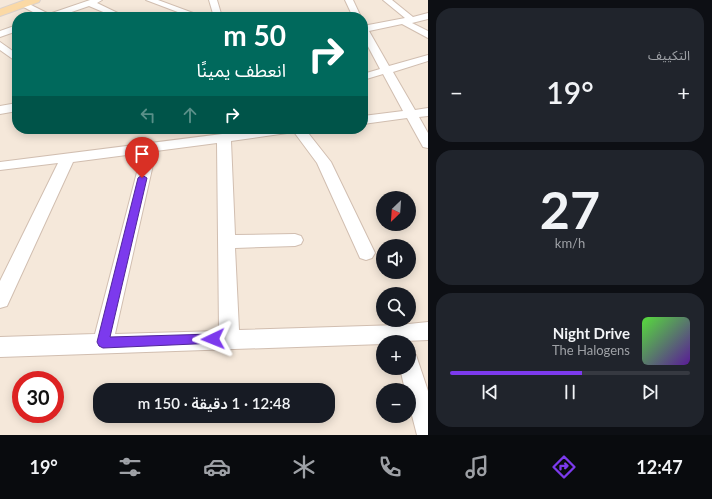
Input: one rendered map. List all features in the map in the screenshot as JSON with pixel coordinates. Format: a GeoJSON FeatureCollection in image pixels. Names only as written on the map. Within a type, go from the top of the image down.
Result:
{"type":"FeatureCollection","features":[{"type":"Feature","properties":{"kind":"main road"},"geometry":{"type":"LineString","coordinates":[[0,4],[10,0]]}},
{"type":"Feature","properties":{"kind":"main road"},"geometry":{"type":"LineString","coordinates":[[0,13],[35,0]]}},
{"type":"Feature","properties":{"kind":"street"},"geometry":{"type":"LineString","coordinates":[[63,12],[98,0]]}},
{"type":"Feature","properties":{"kind":"street"},"geometry":{"type":"LineString","coordinates":[[150,0],[163,2],[188,12]]}},
{"type":"Feature","properties":{"kind":"street"},"geometry":{"type":"LineString","coordinates":[[213,0],[217,12]]}},
{"type":"Feature","properties":{"kind":"street"},"geometry":{"type":"LineString","coordinates":[[349,0],[355,12]]}},
{"type":"Feature","properties":{"kind":"street"},"geometry":{"type":"LineString","coordinates":[[387,0],[419,19],[428,35]]}},
{"type":"Feature","properties":{"kind":"street"},"geometry":{"type":"LineString","coordinates":[[88,3],[110,12]]}},
{"type":"Feature","properties":{"kind":"street"},"geometry":{"type":"LineString","coordinates":[[24,5],[39,12]]}},
{"type":"Feature","properties":{"kind":"street"},"geometry":{"type":"LineString","coordinates":[[368,31],[419,19]]}},
{"type":"Feature","properties":{"kind":"street"},"geometry":{"type":"LineString","coordinates":[[0,34],[12,30]]}},
{"type":"Feature","properties":{"kind":"street"},"geometry":{"type":"LineString","coordinates":[[368,39],[428,144]]}},
{"type":"Feature","properties":{"kind":"street"},"geometry":{"type":"LineString","coordinates":[[0,45],[12,55]]}},
{"type":"Feature","properties":{"kind":"street"},"geometry":{"type":"LineString","coordinates":[[368,52],[375,50]]}},
{"type":"Feature","properties":{"kind":"street"},"geometry":{"type":"LineString","coordinates":[[368,75],[428,58]]}},
{"type":"Feature","properties":{"kind":"street"},"geometry":{"type":"LineString","coordinates":[[0,110],[12,107]]}},
{"type":"Feature","properties":{"kind":"street"},"geometry":{"type":"LineString","coordinates":[[368,119],[428,112]]}},
{"type":"Feature","properties":{"kind":"street"},"geometry":{"type":"LineString","coordinates":[[0,166],[150,148],[205,135],[224,138],[253,134]]}},
{"type":"Feature","properties":{"kind":"street"},"geometry":{"type":"LineString","coordinates":[[302,134],[324,162],[366,253]]}},
{"type":"Feature","properties":{"kind":"street"},"geometry":{"type":"LineString","coordinates":[[224,138],[229,339]]}},
{"type":"Feature","properties":{"kind":"street"},"geometry":{"type":"LineString","coordinates":[[103,342],[150,148]]}},
{"type":"Feature","properties":{"kind":"street"},"geometry":{"type":"LineString","coordinates":[[0,300],[68,158]]}},
{"type":"Feature","properties":{"kind":"street"},"geometry":{"type":"LineString","coordinates":[[227,242],[295,240]]}},
{"type":"Feature","properties":{"kind":"street"},"geometry":{"type":"LineString","coordinates":[[413,335],[428,331]]}},
{"type":"Feature","properties":{"kind":"street"},"geometry":{"type":"LineString","coordinates":[[0,346],[229,339],[376,338]]}},
{"type":"Feature","properties":{"kind":"street"},"geometry":{"type":"LineString","coordinates":[[412,375],[428,433]]}},
{"type":"Feature","properties":{"kind":"shaded area"},"geometry":{"type":"Polygon","coordinates":[[[0,0],[428,0],[428,435],[0,435],[0,0]]]}},
{"type":"Feature","properties":{"kind":"route"},"geometry":{"type":"LineString","coordinates":[[142,178],[103,342],[213,339]]}}]}
